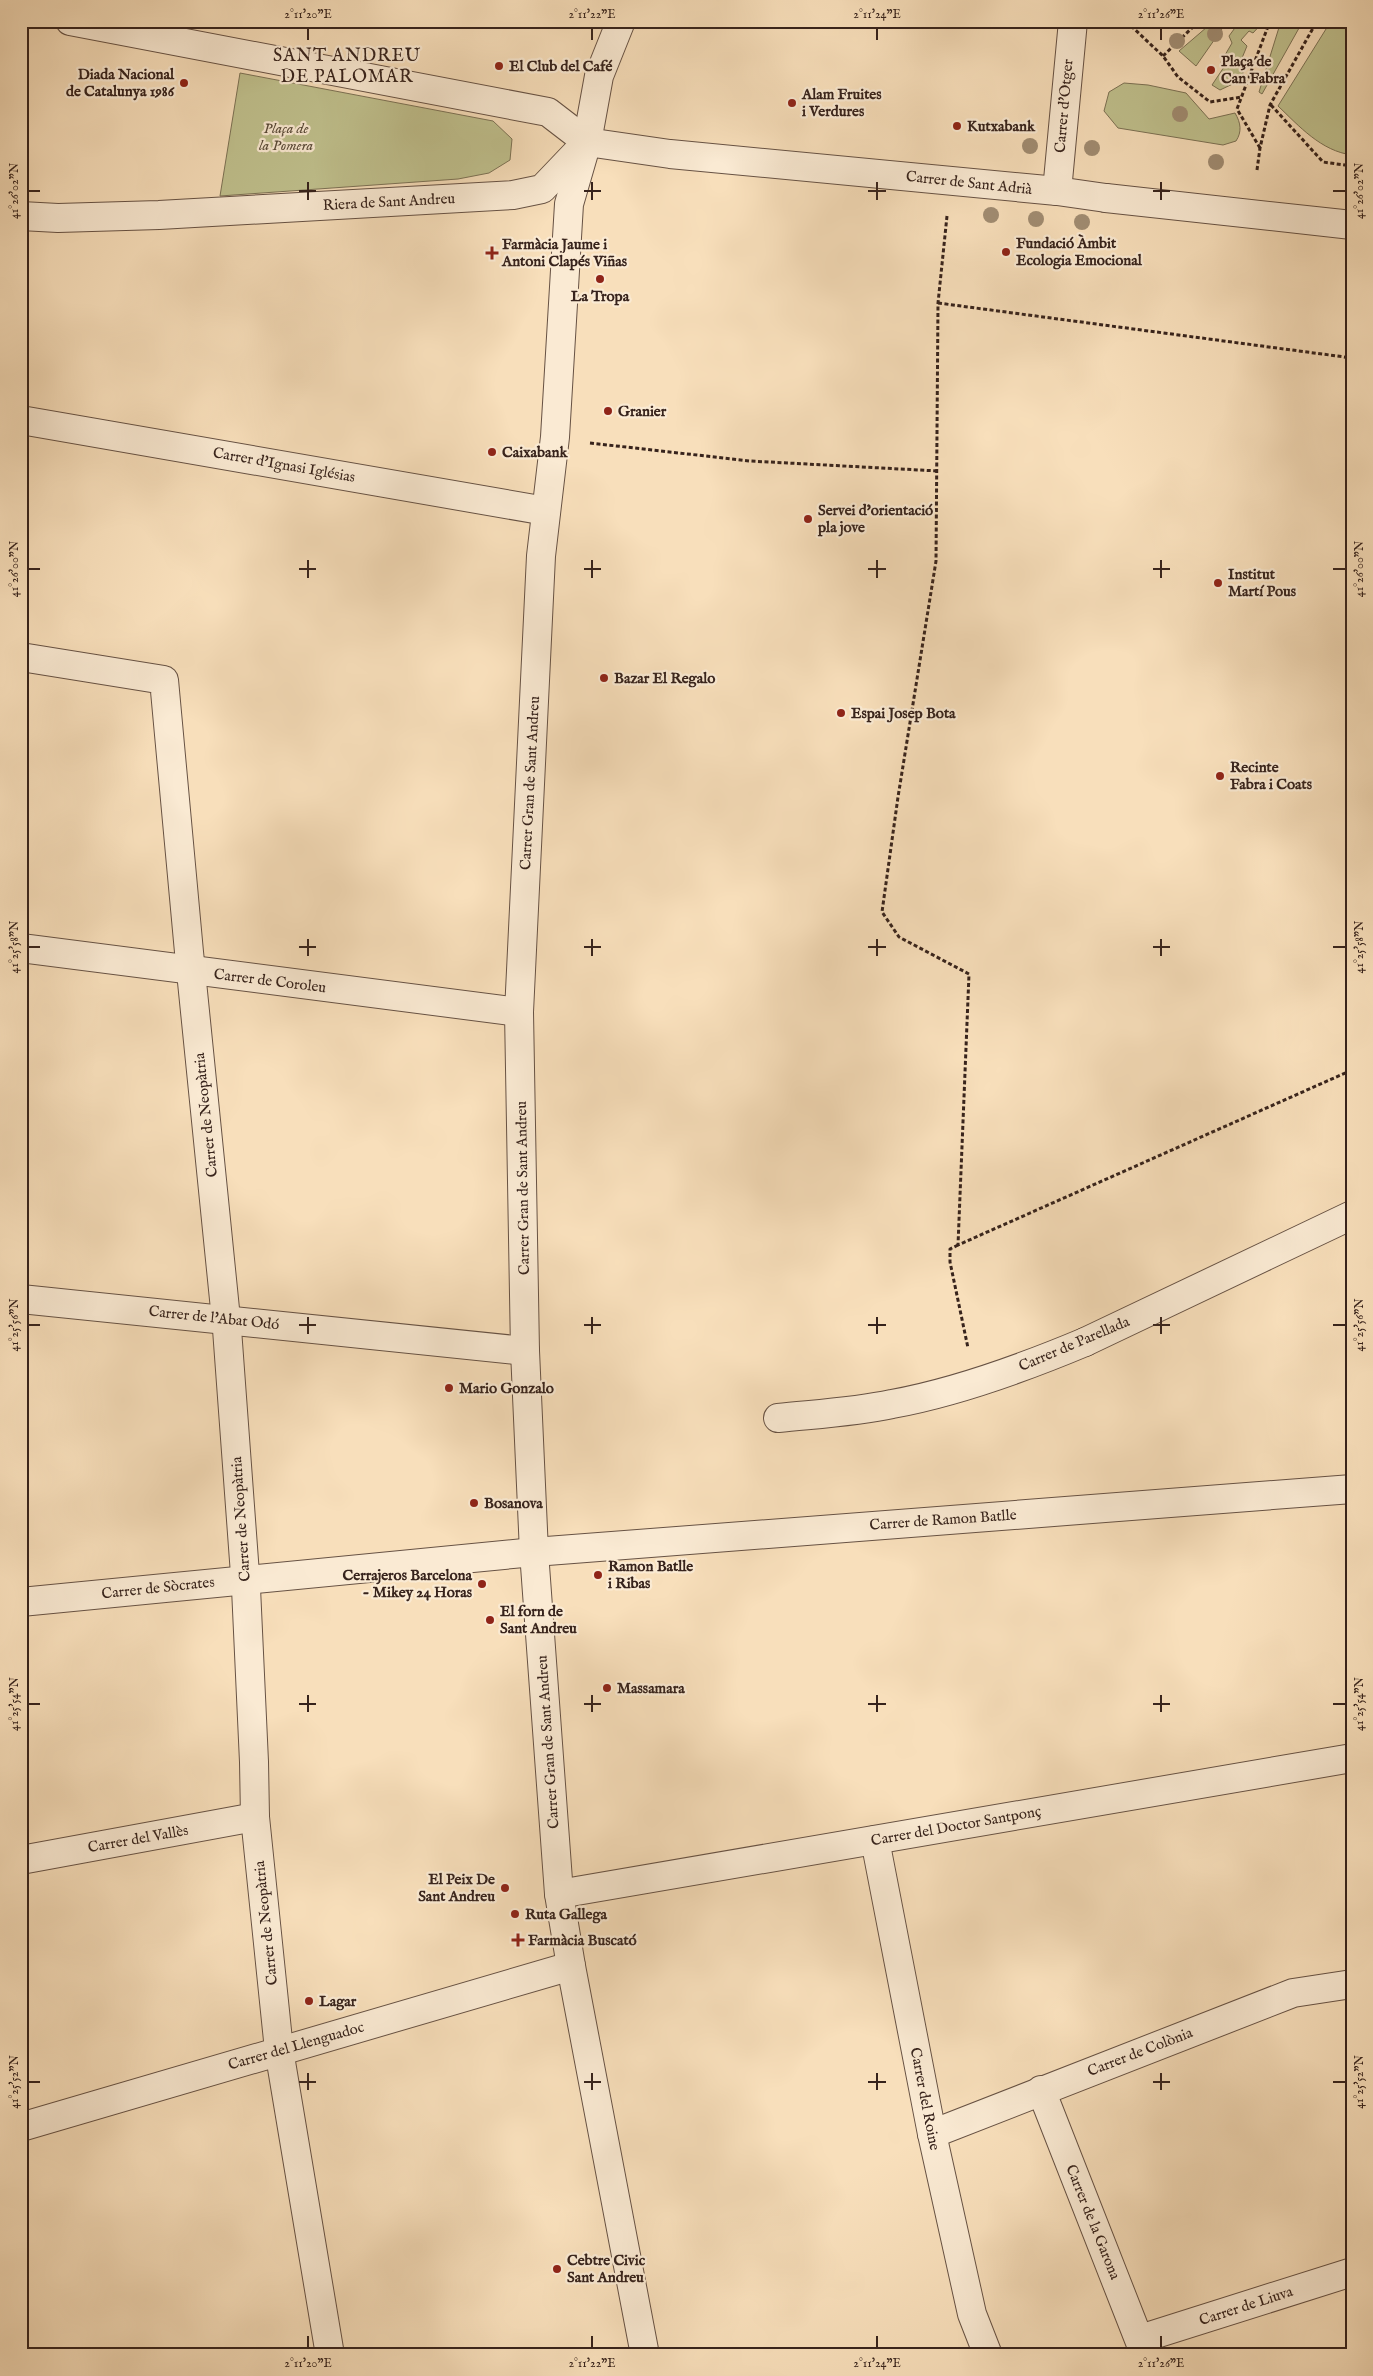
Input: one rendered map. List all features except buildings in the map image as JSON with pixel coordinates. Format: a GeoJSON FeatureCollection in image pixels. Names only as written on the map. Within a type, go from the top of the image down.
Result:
{"type":"FeatureCollection","features":[{"type":"Feature","properties":{"kind":"street"},"geometry":{"type":"LineString","coordinates":[[70,21],[548,112],[587,142]]}},
{"type":"Feature","properties":{"kind":"street","name":"Carrer Gran de Sant Andreu"},"geometry":{"type":"LineString","coordinates":[[621,21],[599,76],[587,142],[569,204],[555,437],[541,564],[519,1012],[525,1351],[534,1552],[559,1894],[571,1966],[646,2355]]}},
{"type":"Feature","properties":{"kind":"street","name":"Carrer d'Otger"},"geometry":{"type":"LineString","coordinates":[[1057,191],[1072,21]]}},
{"type":"Feature","properties":{"kind":"street","name":"Carrer de Sant Adrià"},"geometry":{"type":"LineString","coordinates":[[587,142],[670,154],[1057,191],[1352,225]]}},
{"type":"Feature","properties":{"kind":"street","name":"Riera de Sant Andreu"},"geometry":{"type":"LineString","coordinates":[[21,216],[58,218],[159,215],[513,195],[542,189],[587,142]]}},
{"type":"Feature","properties":{"kind":"street","name":"Carrer d'Ignasi Iglésias"},"geometry":{"type":"LineString","coordinates":[[21,420],[546,511]]}},
{"type":"Feature","properties":{"kind":"street","name":"Carrer de Neopàtria"},"geometry":{"type":"LineString","coordinates":[[21,657],[164,680],[226,1318],[245,1579],[255,1817],[279,2050],[330,2355]]}},
{"type":"Feature","properties":{"kind":"street","name":"Carrer de Coroleu"},"geometry":{"type":"LineString","coordinates":[[21,948],[519,1012]]}},
{"type":"Feature","properties":{"kind":"street","name":"Carrer de Parellada"},"geometry":{"type":"LineString","coordinates":[[778,1418],[892,1404],[975,1383],[1035,1363],[1085,1342],[1352,1215]]}},
{"type":"Feature","properties":{"kind":"street","name":"Carrer de l'Abat Odó"},"geometry":{"type":"LineString","coordinates":[[21,1298],[226,1318],[525,1351]]}},
{"type":"Feature","properties":{"kind":"street","name":"Carrer de Ramon Batlle"},"geometry":{"type":"LineString","coordinates":[[534,1552],[1352,1489]]}},
{"type":"Feature","properties":{"kind":"street","name":"Carrer de Sòcrates"},"geometry":{"type":"LineString","coordinates":[[21,1602],[534,1552]]}},
{"type":"Feature","properties":{"kind":"street","name":"Carrer del Doctor Santponç"},"geometry":{"type":"LineString","coordinates":[[559,1894],[1352,1758]]}},
{"type":"Feature","properties":{"kind":"street","name":"Carrer del Vallès"},"geometry":{"type":"LineString","coordinates":[[21,1860],[255,1817]]}},
{"type":"Feature","properties":{"kind":"street","name":"Carrer del Roine"},"geometry":{"type":"LineString","coordinates":[[875,1840],[932,2134],[972,2314],[988,2355]]}},
{"type":"Feature","properties":{"kind":"street","name":"Carrer del Llenguadoc"},"geometry":{"type":"LineString","coordinates":[[21,2127],[571,1966]]}},
{"type":"Feature","properties":{"kind":"street","name":"Carrer de Colònia"},"geometry":{"type":"LineString","coordinates":[[932,2134],[1293,1993],[1352,1984]]}},
{"type":"Feature","properties":{"kind":"street","name":"Carrer de la Garona"},"geometry":{"type":"LineString","coordinates":[[1041,2090],[1142,2347]]}},
{"type":"Feature","properties":{"kind":"street","name":"Carrer de Liuva"},"geometry":{"type":"LineString","coordinates":[[1142,2347],[1352,2272]]}},
{"type":"Feature","properties":{"kind":"path"},"geometry":{"type":"LineString","coordinates":[[1131,21],[1129,24],[1163,56],[1178,77],[1210,102],[1242,97]]}},
{"type":"Feature","properties":{"kind":"path"},"geometry":{"type":"LineString","coordinates":[[1163,56],[1199,21]]}},
{"type":"Feature","properties":{"kind":"path"},"geometry":{"type":"LineString","coordinates":[[1260,148],[1237,109],[1270,21]]}},
{"type":"Feature","properties":{"kind":"path"},"geometry":{"type":"LineString","coordinates":[[1257,170],[1270,104],[1317,21]]}},
{"type":"Feature","properties":{"kind":"path"},"geometry":{"type":"LineString","coordinates":[[1270,104],[1323,162],[1352,166]]}},
{"type":"Feature","properties":{"kind":"path"},"geometry":{"type":"LineString","coordinates":[[946,213],[938,303],[936,561],[898,797],[882,912],[899,937],[969,974],[958,1245]]}},
{"type":"Feature","properties":{"kind":"path"},"geometry":{"type":"LineString","coordinates":[[938,303],[1352,358]]}},
{"type":"Feature","properties":{"kind":"path"},"geometry":{"type":"LineString","coordinates":[[582,442],[750,460],[938,471]]}},
{"type":"Feature","properties":{"kind":"path"},"geometry":{"type":"LineString","coordinates":[[975,1383],[950,1262],[950,1249],[1352,1070]]}},
{"type":"Feature","properties":{"kind":"green space"},"geometry":{"type":"Polygon","coordinates":[[[1214,21],[1223,21],[1224,26],[1196,66],[1179,51],[1214,21]]]}},
{"type":"Feature","properties":{"kind":"green space"},"geometry":{"type":"Polygon","coordinates":[[[1240,21],[1264,21],[1253,33],[1249,31],[1241,40],[1247,46],[1242,58],[1243,75],[1239,81],[1220,90],[1212,85],[1224,67],[1221,62],[1232,43],[1229,36],[1240,21]]]}},
{"type":"Feature","properties":{"kind":"green space"},"geometry":{"type":"Polygon","coordinates":[[[1281,21],[1303,21],[1262,94],[1259,92],[1281,21]]]}},
{"type":"Feature","properties":{"kind":"green space"},"geometry":{"type":"Polygon","coordinates":[[[1331,21],[1352,21],[1352,70],[1346,97],[1352,99],[1352,155],[1341,153],[1320,143],[1278,106],[1331,21]]]}},
{"type":"Feature","properties":{"kind":"green space","name":"Plaça de la Pomera"},"geometry":{"type":"Polygon","coordinates":[[[240,73],[493,121],[512,139],[510,160],[489,173],[458,179],[220,196],[240,73]]]}},
{"type":"Feature","properties":{"kind":"green space"},"geometry":{"type":"Polygon","coordinates":[[[1124,83],[1148,85],[1186,93],[1209,119],[1235,113],[1240,127],[1238,138],[1236,141],[1223,145],[1118,128],[1104,111],[1109,92],[1124,83]]]}},
{"type":"Feature","properties":{"kind":"place","name":"El Club del Café"},"geometry":{"type":"Point","coordinates":[499,66]}},
{"type":"Feature","properties":{"kind":"place","name":"Plaça de Can Fabra"},"geometry":{"type":"Point","coordinates":[1211,70]}},
{"type":"Feature","properties":{"kind":"place","name":"Diada Nacional de Catalunya 1986"},"geometry":{"type":"Point","coordinates":[184,83]}},
{"type":"Feature","properties":{"kind":"place","name":"Alam Fruites i Verdures"},"geometry":{"type":"Point","coordinates":[792,103]}},
{"type":"Feature","properties":{"kind":"place","name":"Kutxabank"},"geometry":{"type":"Point","coordinates":[957,126]}},
{"type":"Feature","properties":{"kind":"place","name":"Fundació Àmbit Ecologia Emocional"},"geometry":{"type":"Point","coordinates":[1006,252]}},
{"type":"Feature","properties":{"kind":"place","name":"Farmàcia Jaume i Antoni Clapés Viñas"},"geometry":{"type":"Point","coordinates":[492,253]}},
{"type":"Feature","properties":{"kind":"place","name":"La Tropa"},"geometry":{"type":"Point","coordinates":[600,279]}},
{"type":"Feature","properties":{"kind":"place","name":"Granier"},"geometry":{"type":"Point","coordinates":[608,411]}},
{"type":"Feature","properties":{"kind":"place","name":"Caixabank"},"geometry":{"type":"Point","coordinates":[492,452]}},
{"type":"Feature","properties":{"kind":"place","name":"Servei d'orientació pla jove"},"geometry":{"type":"Point","coordinates":[808,519]}},
{"type":"Feature","properties":{"kind":"place","name":"Institut Martí Pous"},"geometry":{"type":"Point","coordinates":[1218,583]}},
{"type":"Feature","properties":{"kind":"place","name":"Bazar El Regalo"},"geometry":{"type":"Point","coordinates":[604,678]}},
{"type":"Feature","properties":{"kind":"place","name":"Espai Josep Bota"},"geometry":{"type":"Point","coordinates":[841,713]}},
{"type":"Feature","properties":{"kind":"place","name":"Recinte Fabra i Coats"},"geometry":{"type":"Point","coordinates":[1220,776]}},
{"type":"Feature","properties":{"kind":"place","name":"Mario Gonzalo"},"geometry":{"type":"Point","coordinates":[449,1388]}},
{"type":"Feature","properties":{"kind":"place","name":"Bosanova"},"geometry":{"type":"Point","coordinates":[474,1503]}},
{"type":"Feature","properties":{"kind":"place","name":"Ramon Batlle i Ribas"},"geometry":{"type":"Point","coordinates":[598,1575]}},
{"type":"Feature","properties":{"kind":"place","name":"Cerrajeros Barcelona - Mikey 24 Horas"},"geometry":{"type":"Point","coordinates":[482,1584]}},
{"type":"Feature","properties":{"kind":"place","name":"El forn de Sant Andreu"},"geometry":{"type":"Point","coordinates":[490,1620]}},
{"type":"Feature","properties":{"kind":"place","name":"Massamara"},"geometry":{"type":"Point","coordinates":[607,1688]}},
{"type":"Feature","properties":{"kind":"place","name":"El Peix De Sant Andreu"},"geometry":{"type":"Point","coordinates":[505,1888]}},
{"type":"Feature","properties":{"kind":"place","name":"Ruta Gallega"},"geometry":{"type":"Point","coordinates":[515,1914]}},
{"type":"Feature","properties":{"kind":"place","name":"Farmàcia Buscató"},"geometry":{"type":"Point","coordinates":[518,1940]}},
{"type":"Feature","properties":{"kind":"place","name":"Lagar"},"geometry":{"type":"Point","coordinates":[309,2001]}},
{"type":"Feature","properties":{"kind":"place","name":"Cebtre Civic Sant Andreu"},"geometry":{"type":"Point","coordinates":[557,2269]}},
{"type":"Feature","properties":{"kind":"district","name":"SANT ANDREU DE PALOMAR"},"geometry":{"type":"Point","coordinates":[347,66]}}]}
